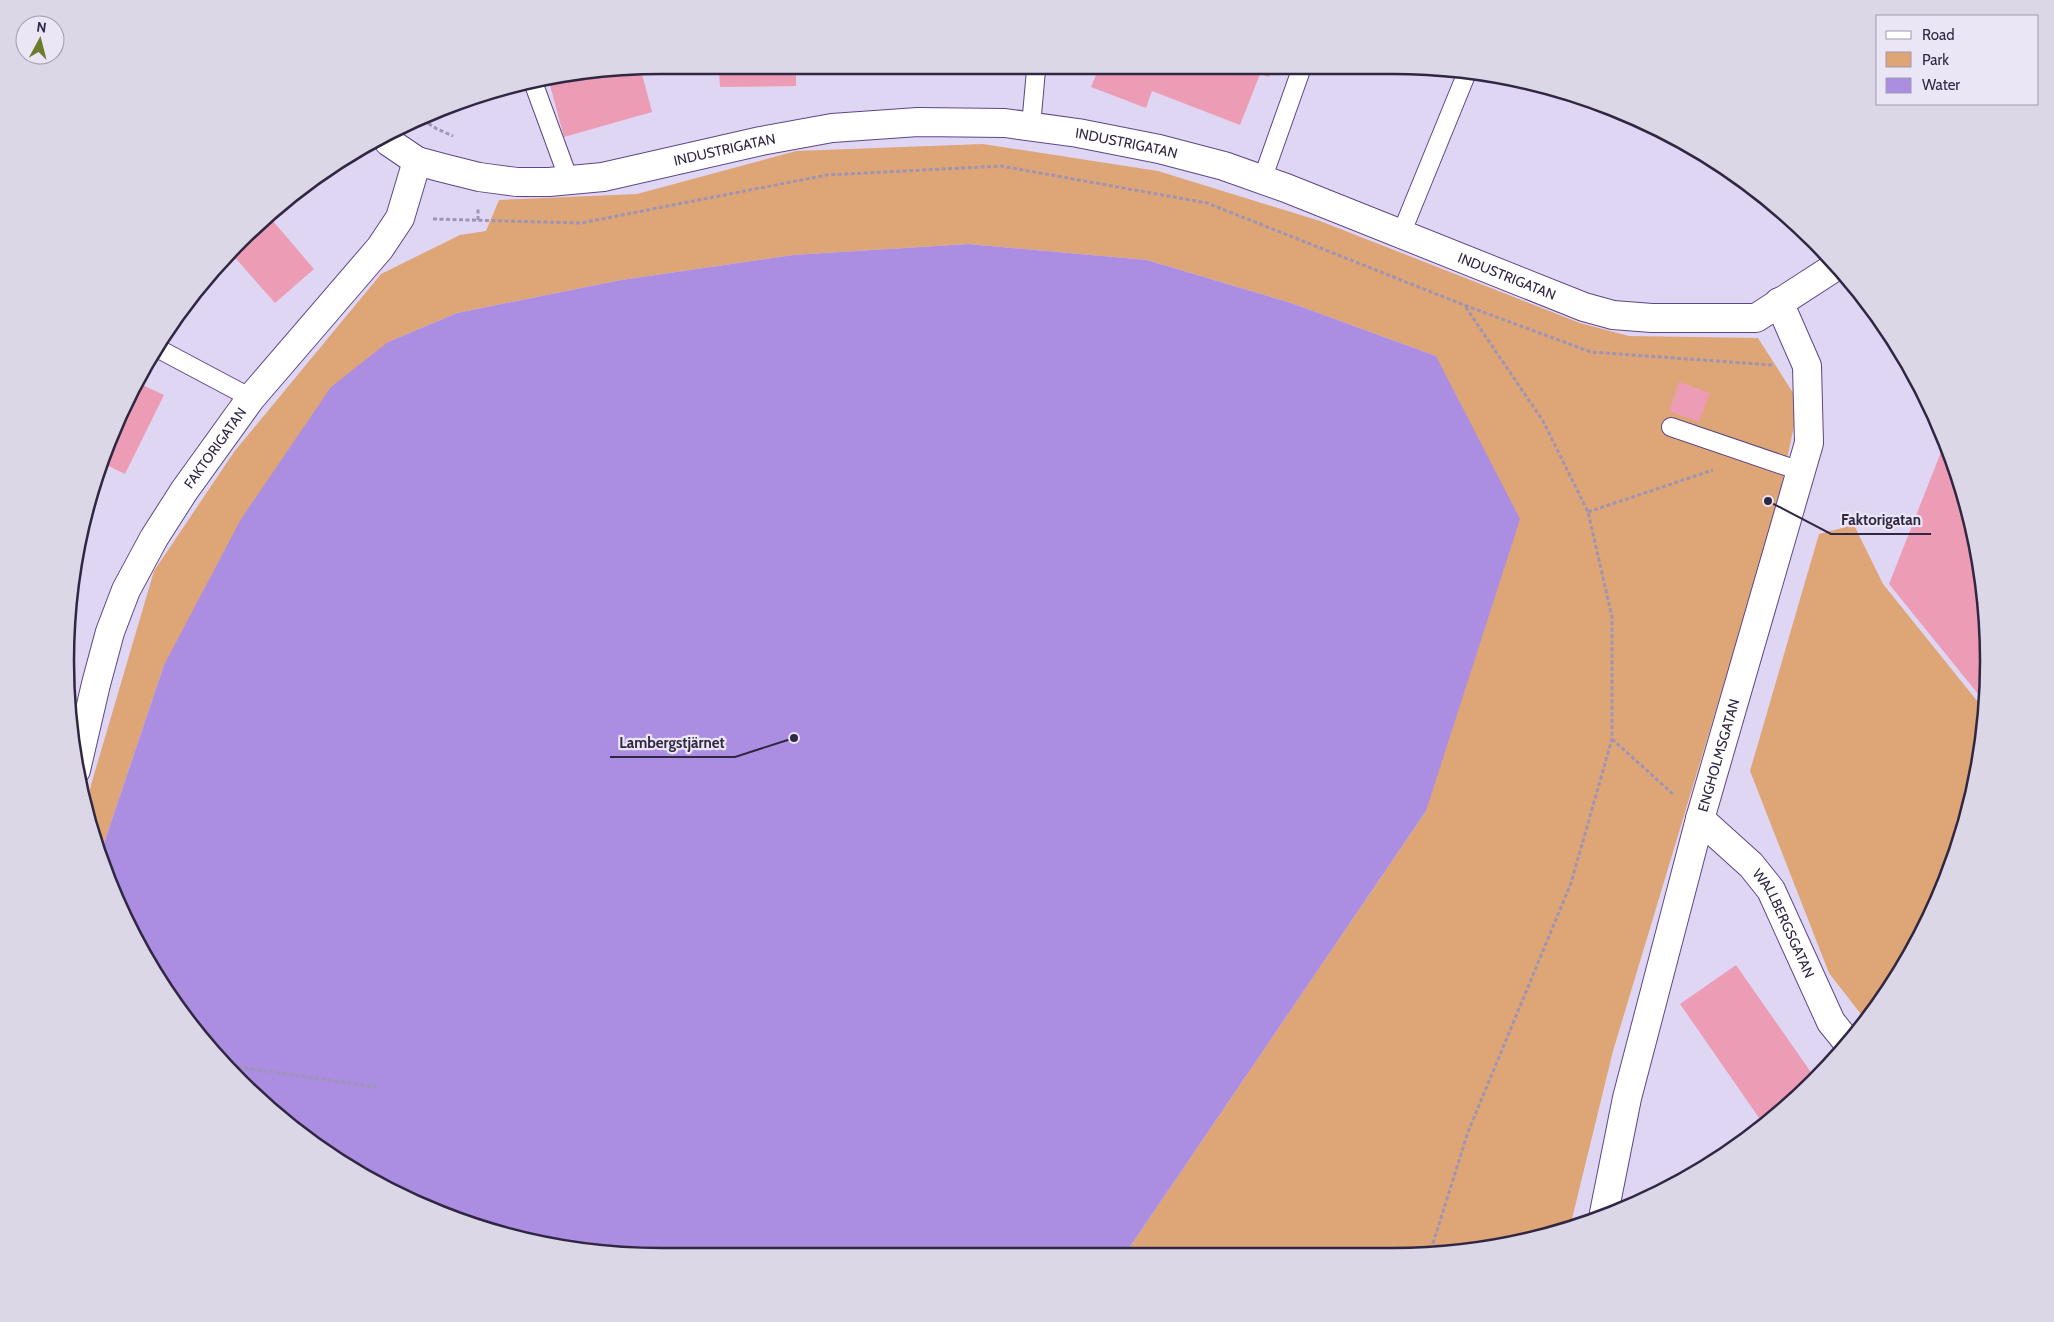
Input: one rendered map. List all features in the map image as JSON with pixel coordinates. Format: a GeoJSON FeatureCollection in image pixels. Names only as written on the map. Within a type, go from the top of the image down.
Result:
{"type":"FeatureCollection","features":[{"type":"Feature","properties":{"kind":"street","name":"INDUSTRIGATAN"},"geometry":{"type":"LineString","coordinates":[[388,141],[417,161],[479,176],[517,182],[603,177],[761,141],[832,128],[918,122],[1005,122],[1078,133],[1159,149],[1224,166],[1584,307],[1613,315],[1652,318],[1756,318],[1831,270]]}},
{"type":"Feature","properties":{"kind":"street","name":"FAKTORIGATAN"},"geometry":{"type":"LineString","coordinates":[[81,749],[110,632],[126,590],[154,538],[184,491],[251,398],[380,248],[400,218],[417,161]]}},
{"type":"Feature","properties":{"kind":"street","name":"ENGHOLMSGATAN"},"geometry":{"type":"LineString","coordinates":[[1605,1209],[1627,1098],[1700,819],[1809,443],[1807,366],[1779,302]]}},
{"type":"Feature","properties":{"kind":"street","name":"WALLBERGSGATAN"},"geometry":{"type":"LineString","coordinates":[[1700,819],[1751,865],[1771,890],[1831,1022],[1844,1037]]}},
{"type":"Feature","properties":{"kind":"lane"},"geometry":{"type":"LineString","coordinates":[[1031,126],[1036,74]]}},
{"type":"Feature","properties":{"kind":"lane"},"geometry":{"type":"LineString","coordinates":[[1262,180],[1300,74]]}},
{"type":"Feature","properties":{"kind":"lane"},"geometry":{"type":"LineString","coordinates":[[1400,234],[1465,78]]}},
{"type":"Feature","properties":{"kind":"lane"},"geometry":{"type":"LineString","coordinates":[[535,88],[569,180]]}},
{"type":"Feature","properties":{"kind":"lane"},"geometry":{"type":"LineString","coordinates":[[163,351],[251,398]]}},
{"type":"Feature","properties":{"kind":"lane"},"geometry":{"type":"LineString","coordinates":[[1672,427],[1800,471]]}},
{"type":"Feature","properties":{"kind":"path"},"geometry":{"type":"LineString","coordinates":[[400,218],[581,223],[827,174],[1001,166],[1207,203],[1464,305],[1591,352],[1734,364],[1807,366]]}},
{"type":"Feature","properties":{"kind":"path"},"geometry":{"type":"LineString","coordinates":[[1432,1247],[1468,1132],[1571,883],[1612,739],[1612,617],[1588,512],[1543,421],[1464,305]]}},
{"type":"Feature","properties":{"kind":"path"},"geometry":{"type":"LineString","coordinates":[[1588,512],[1753,456]]}},
{"type":"Feature","properties":{"kind":"path"},"geometry":{"type":"LineString","coordinates":[[1612,739],[1700,819]]}},
{"type":"Feature","properties":{"kind":"path"},"geometry":{"type":"LineString","coordinates":[[237,1067],[376,1087]]}},
{"type":"Feature","properties":{"kind":"green space"},"geometry":{"type":"Polygon","coordinates":[[[983,144],[1158,171],[1320,221],[1580,323],[1629,336],[1758,338],[1799,402],[1777,507],[1613,1051],[1572,1220],[1508,1237],[1431,1247],[1129,1248],[1426,811],[1436,356],[1291,303],[1147,260],[968,244],[793,255],[621,280],[457,313],[388,342],[164,665],[103,845],[89,794],[154,571],[234,452],[381,274],[460,235],[486,231],[499,200],[637,194],[796,151],[983,144]]]}},
{"type":"Feature","properties":{"kind":"green space"},"geometry":{"type":"Polygon","coordinates":[[[1854,525],[1883,584],[1979,703],[1969,776],[1949,850],[1936,886],[1902,955],[1861,1015],[1829,973],[1750,771],[1819,534],[1854,525]]]}},
{"type":"Feature","properties":{"kind":"water"},"geometry":{"type":"Polygon","coordinates":[[[968,244],[1147,260],[1291,303],[1436,356],[1520,519],[1426,811],[1129,1248],[623,1247],[546,1237],[472,1217],[436,1204],[367,1170],[304,1127],[274,1103],[219,1048],[195,1018],[152,955],[118,886],[105,850],[103,845],[164,665],[241,519],[331,387],[388,342],[457,313],[621,280],[793,255],[968,244]]]}},
{"type":"Feature","properties":{"kind":"building"},"geometry":{"type":"Polygon","coordinates":[[[642,74],[652,112],[564,137],[550,84],[584,79],[642,74]]]}},
{"type":"Feature","properties":{"kind":"building"},"geometry":{"type":"Polygon","coordinates":[[[719,74],[796,74],[796,86],[720,87],[719,74]]]}},
{"type":"Feature","properties":{"kind":"building"},"geometry":{"type":"Polygon","coordinates":[[[1096,74],[1260,74],[1240,125],[1152,91],[1146,108],[1091,87],[1096,74]]]}},
{"type":"Feature","properties":{"kind":"building"},"geometry":{"type":"Polygon","coordinates":[[[273,220],[314,269],[275,303],[235,257],[273,220]]]}},
{"type":"Feature","properties":{"kind":"building"},"geometry":{"type":"Polygon","coordinates":[[[1679,382],[1710,393],[1699,422],[1669,411],[1679,382]]]}},
{"type":"Feature","properties":{"kind":"building"},"geometry":{"type":"Polygon","coordinates":[[[142,385],[164,395],[125,474],[107,466],[118,436],[142,385]]]}},
{"type":"Feature","properties":{"kind":"building"},"geometry":{"type":"Polygon","coordinates":[[[1941,451],[1960,509],[1969,546],[1975,584],[1979,623],[1979,695],[1889,584],[1941,451]]]}},
{"type":"Feature","properties":{"kind":"building"},"geometry":{"type":"Polygon","coordinates":[[[1736,965],[1811,1073],[1780,1103],[1760,1119],[1680,1004],[1736,965]]]}},
{"type":"Feature","properties":{"kind":"place","name":"Faktorigatan"},"geometry":{"type":"Point","coordinates":[1768,501]}},
{"type":"Feature","properties":{"kind":"place","name":"Lambergstjärnet"},"geometry":{"type":"Point","coordinates":[794,738]}}]}
